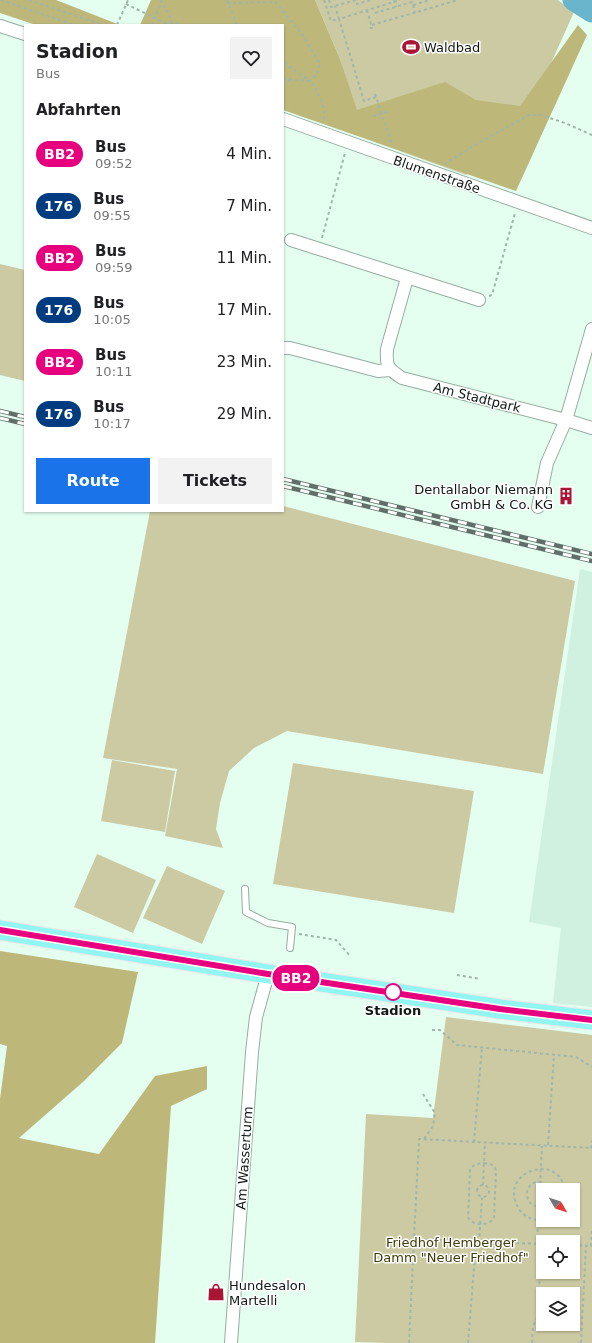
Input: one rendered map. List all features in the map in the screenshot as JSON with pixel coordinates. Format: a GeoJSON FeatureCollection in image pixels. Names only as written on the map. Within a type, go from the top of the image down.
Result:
{"type":"FeatureCollection","features":[{"type":"Feature","properties":{"kind":"main road"},"geometry":{"type":"LineString","coordinates":[[0,930],[268,974],[500,1009],[592,1020]]}},
{"type":"Feature","properties":{"kind":"street"},"geometry":{"type":"LineString","coordinates":[[0,26],[24,34]]}},
{"type":"Feature","properties":{"kind":"street","name":"Blumenstraße"},"geometry":{"type":"LineString","coordinates":[[284,119],[592,228]]}},
{"type":"Feature","properties":{"kind":"street"},"geometry":{"type":"LineString","coordinates":[[291,240],[479,300]]}},
{"type":"Feature","properties":{"kind":"street"},"geometry":{"type":"LineString","coordinates":[[390,370],[387,360],[387,349],[407,278]]}},
{"type":"Feature","properties":{"kind":"street"},"geometry":{"type":"LineString","coordinates":[[538,507],[547,463],[566,420],[587,364],[592,329]]}},
{"type":"Feature","properties":{"kind":"street","name":"Am Stadtpark"},"geometry":{"type":"LineString","coordinates":[[284,348],[290,348],[378,371],[390,370],[402,378],[592,428]]}},
{"type":"Feature","properties":{"kind":"street","name":"Am Wasserturm"},"geometry":{"type":"LineString","coordinates":[[231,1343],[252,1052],[256,1017],[268,974]]}},
{"type":"Feature","properties":{"kind":"lane"},"geometry":{"type":"LineString","coordinates":[[245,889],[246,912],[268,923],[292,927],[290,948]]}},
{"type":"Feature","properties":{"kind":"path"},"geometry":{"type":"LineString","coordinates":[[1,0],[71,24]]}},
{"type":"Feature","properties":{"kind":"path"},"geometry":{"type":"LineString","coordinates":[[29,0],[100,24]]}},
{"type":"Feature","properties":{"kind":"path"},"geometry":{"type":"LineString","coordinates":[[117,24],[128,0]]}},
{"type":"Feature","properties":{"kind":"path"},"geometry":{"type":"LineString","coordinates":[[324,0],[331,21],[400,0]]}},
{"type":"Feature","properties":{"kind":"path"},"geometry":{"type":"LineString","coordinates":[[329,0],[331,8],[342,3],[356,0],[357,4],[371,0]]}},
{"type":"Feature","properties":{"kind":"path"},"geometry":{"type":"LineString","coordinates":[[413,6],[430,0]]}},
{"type":"Feature","properties":{"kind":"path"},"geometry":{"type":"LineString","coordinates":[[370,28],[372,28],[372,25],[458,0]]}},
{"type":"Feature","properties":{"kind":"path"},"geometry":{"type":"LineString","coordinates":[[237,24],[227,1],[276,2],[303,36],[320,64],[317,74],[310,80],[284,79]]}},
{"type":"Feature","properties":{"kind":"path"},"geometry":{"type":"LineString","coordinates":[[394,1],[396,7]]}},
{"type":"Feature","properties":{"kind":"path"},"geometry":{"type":"LineString","coordinates":[[152,24],[161,2]]}},
{"type":"Feature","properties":{"kind":"path"},"geometry":{"type":"LineString","coordinates":[[161,2],[169,13],[171,22]]}},
{"type":"Feature","properties":{"kind":"path"},"geometry":{"type":"LineString","coordinates":[[375,13],[412,2],[415,13]]}},
{"type":"Feature","properties":{"kind":"path"},"geometry":{"type":"LineString","coordinates":[[126,4],[165,23],[171,22],[178,24]]}},
{"type":"Feature","properties":{"kind":"path"},"geometry":{"type":"LineString","coordinates":[[335,6],[364,101],[376,97]]}},
{"type":"Feature","properties":{"kind":"path"},"geometry":{"type":"LineString","coordinates":[[367,10],[372,25]]}},
{"type":"Feature","properties":{"kind":"path"},"geometry":{"type":"LineString","coordinates":[[344,36],[348,35]]}},
{"type":"Feature","properties":{"kind":"path"},"geometry":{"type":"LineString","coordinates":[[284,63],[310,80],[316,88],[326,114],[323,133]]}},
{"type":"Feature","properties":{"kind":"path"},"geometry":{"type":"LineString","coordinates":[[284,84],[292,79]]}},
{"type":"Feature","properties":{"kind":"path"},"geometry":{"type":"LineString","coordinates":[[375,94],[397,160]]}},
{"type":"Feature","properties":{"kind":"path"},"geometry":{"type":"LineString","coordinates":[[373,116],[390,111]]}},
{"type":"Feature","properties":{"kind":"path"},"geometry":{"type":"LineString","coordinates":[[432,172],[477,144],[529,115],[540,115],[565,123],[592,135]]}},
{"type":"Feature","properties":{"kind":"path"},"geometry":{"type":"LineString","coordinates":[[319,249],[347,142]]}},
{"type":"Feature","properties":{"kind":"path"},"geometry":{"type":"LineString","coordinates":[[479,300],[492,295],[518,202]]}},
{"type":"Feature","properties":{"kind":"path"},"geometry":{"type":"LineString","coordinates":[[291,932],[336,940],[351,957]]}},
{"type":"Feature","properties":{"kind":"path"},"geometry":{"type":"LineString","coordinates":[[457,975],[480,979]]}},
{"type":"Feature","properties":{"kind":"path"},"geometry":{"type":"LineString","coordinates":[[432,1030],[440,1030],[457,1045],[576,1057],[592,1067]]}},
{"type":"Feature","properties":{"kind":"path"},"geometry":{"type":"LineString","coordinates":[[474,1142],[482,1047]]}},
{"type":"Feature","properties":{"kind":"path"},"geometry":{"type":"LineString","coordinates":[[548,1146],[554,1055]]}},
{"type":"Feature","properties":{"kind":"path"},"geometry":{"type":"LineString","coordinates":[[423,1094],[435,1113],[433,1126],[424,1139]]}},
{"type":"Feature","properties":{"kind":"path"},"geometry":{"type":"LineString","coordinates":[[409,1343],[420,1139],[592,1148],[592,1141]]}},
{"type":"Feature","properties":{"kind":"path"},"geometry":{"type":"LineString","coordinates":[[483,1185],[485,1142]]}},
{"type":"Feature","properties":{"kind":"path"},"geometry":{"type":"LineString","coordinates":[[537,1183],[540,1182],[542,1146]]}},
{"type":"Feature","properties":{"kind":"path"},"geometry":{"type":"LineString","coordinates":[[484,1163],[492,1164],[495,1166],[496,1170],[494,1217],[493,1221],[481,1224],[473,1223],[468,1218],[470,1170],[472,1166],[484,1163]]}},
{"type":"Feature","properties":{"kind":"path"},"geometry":{"type":"LineString","coordinates":[[536,1220],[528,1218],[515,1204],[514,1194],[516,1184],[522,1176],[530,1170],[541,1168],[551,1171],[559,1177],[562,1183]]}},
{"type":"Feature","properties":{"kind":"path"},"geometry":{"type":"LineString","coordinates":[[536,1183],[531,1185],[526,1193],[531,1204],[536,1206]]}},
{"type":"Feature","properties":{"kind":"path"},"geometry":{"type":"LineString","coordinates":[[482,1198],[487,1196],[489,1192],[487,1187],[483,1185]]}},
{"type":"Feature","properties":{"kind":"path"},"geometry":{"type":"LineString","coordinates":[[482,1198],[478,1196],[477,1191],[478,1187],[483,1185]]}},
{"type":"Feature","properties":{"kind":"path"},"geometry":{"type":"LineString","coordinates":[[479,1242],[482,1198]]}},
{"type":"Feature","properties":{"kind":"path"},"geometry":{"type":"LineString","coordinates":[[580,1245],[591,1246],[592,1231]]}},
{"type":"Feature","properties":{"kind":"path"},"geometry":{"type":"LineString","coordinates":[[414,1239],[536,1244]]}},
{"type":"Feature","properties":{"kind":"path"},"geometry":{"type":"LineString","coordinates":[[468,1343],[476,1242]]}},
{"type":"Feature","properties":{"kind":"path"},"geometry":{"type":"LineString","coordinates":[[581,1343],[586,1245]]}},
{"type":"Feature","properties":{"kind":"path"},"geometry":{"type":"LineString","coordinates":[[532,1343],[533,1326],[538,1316],[540,1279]]}},
{"type":"Feature","properties":{"kind":"shaded area"},"geometry":{"type":"Polygon","coordinates":[[[0,0],[56,0],[117,24],[33,24],[0,13],[0,0]]]}},
{"type":"Feature","properties":{"kind":"shaded area"},"geometry":{"type":"Polygon","coordinates":[[[151,0],[315,0],[340,59],[357,110],[445,82],[476,100],[520,106],[578,25],[587,35],[516,191],[284,110],[284,24],[140,24],[151,0]]]}},
{"type":"Feature","properties":{"kind":"shaded area"},"geometry":{"type":"Polygon","coordinates":[[[580,569],[592,572],[592,1007],[553,1003],[561,928],[529,922],[580,569]]]}},
{"type":"Feature","properties":{"kind":"shaded area"},"geometry":{"type":"Polygon","coordinates":[[[0,951],[138,972],[122,1043],[84,1081],[19,1138],[99,1154],[155,1076],[207,1066],[207,1089],[171,1106],[155,1343],[0,1343],[0,1099],[7,1046],[0,1044],[0,951]]]}},
{"type":"Feature","properties":{"kind":"green space","name":"Waldbad"},"geometry":{"type":"Polygon","coordinates":[[[315,0],[558,0],[574,12],[531,108],[516,116],[466,175],[328,125],[352,101],[340,59],[315,0]]]}},
{"type":"Feature","properties":{"kind":"green space"},"geometry":{"type":"Polygon","coordinates":[[[0,264],[24,270],[24,381],[0,375],[0,264]]]}},
{"type":"Feature","properties":{"kind":"green space"},"geometry":{"type":"Polygon","coordinates":[[[284,506],[575,581],[543,774],[287,731],[254,748],[229,771],[220,803],[216,829],[223,848],[165,836],[177,769],[103,758],[150,512],[284,512],[284,506]]]}},
{"type":"Feature","properties":{"kind":"green space"},"geometry":{"type":"Polygon","coordinates":[[[112,760],[175,771],[165,832],[101,821],[112,760]]]}},
{"type":"Feature","properties":{"kind":"green space"},"geometry":{"type":"Polygon","coordinates":[[[293,763],[474,791],[454,913],[273,884],[293,763]]]}},
{"type":"Feature","properties":{"kind":"green space"},"geometry":{"type":"Polygon","coordinates":[[[97,854],[156,880],[133,933],[74,907],[97,854]]]}},
{"type":"Feature","properties":{"kind":"green space"},"geometry":{"type":"Polygon","coordinates":[[[167,866],[225,891],[202,944],[143,918],[167,866]]]}},
{"type":"Feature","properties":{"kind":"green space","name":"Friedhof Hemberger Damm \"Neuer Friedhof\""},"geometry":{"type":"Polygon","coordinates":[[[446,1017],[592,1035],[592,1343],[355,1342],[366,1114],[433,1118],[446,1017]]]}},
{"type":"Feature","properties":{"kind":"waterway"},"geometry":{"type":"LineString","coordinates":[[573,0],[592,12]]}},
{"type":"Feature","properties":{"kind":"railway"},"geometry":{"type":"LineString","coordinates":[[0,411],[24,417]]}},
{"type":"Feature","properties":{"kind":"railway"},"geometry":{"type":"LineString","coordinates":[[0,418],[24,424]]}},
{"type":"Feature","properties":{"kind":"railway"},"geometry":{"type":"LineString","coordinates":[[284,479],[592,554]]}},
{"type":"Feature","properties":{"kind":"railway"},"geometry":{"type":"LineString","coordinates":[[284,486],[592,561]]}},
{"type":"Feature","properties":{"kind":"bus line","name":"BB2"},"geometry":{"type":"LineString","coordinates":[[0,930],[268,974],[500,1009],[592,1020]]}},
{"type":"Feature","properties":{"kind":"place","name":"Waldbad"},"geometry":{"type":"Point","coordinates":[411,47]}},
{"type":"Feature","properties":{"kind":"place","name":"Dentallabor Niemann GmbH & Co. KG"},"geometry":{"type":"Point","coordinates":[566,496]}},
{"type":"Feature","properties":{"kind":"place","name":"Stadion"},"geometry":{"type":"Point","coordinates":[393,992]}},
{"type":"Feature","properties":{"kind":"place","name":"Hundesalon Martelli"},"geometry":{"type":"Point","coordinates":[216,1292]}}]}
